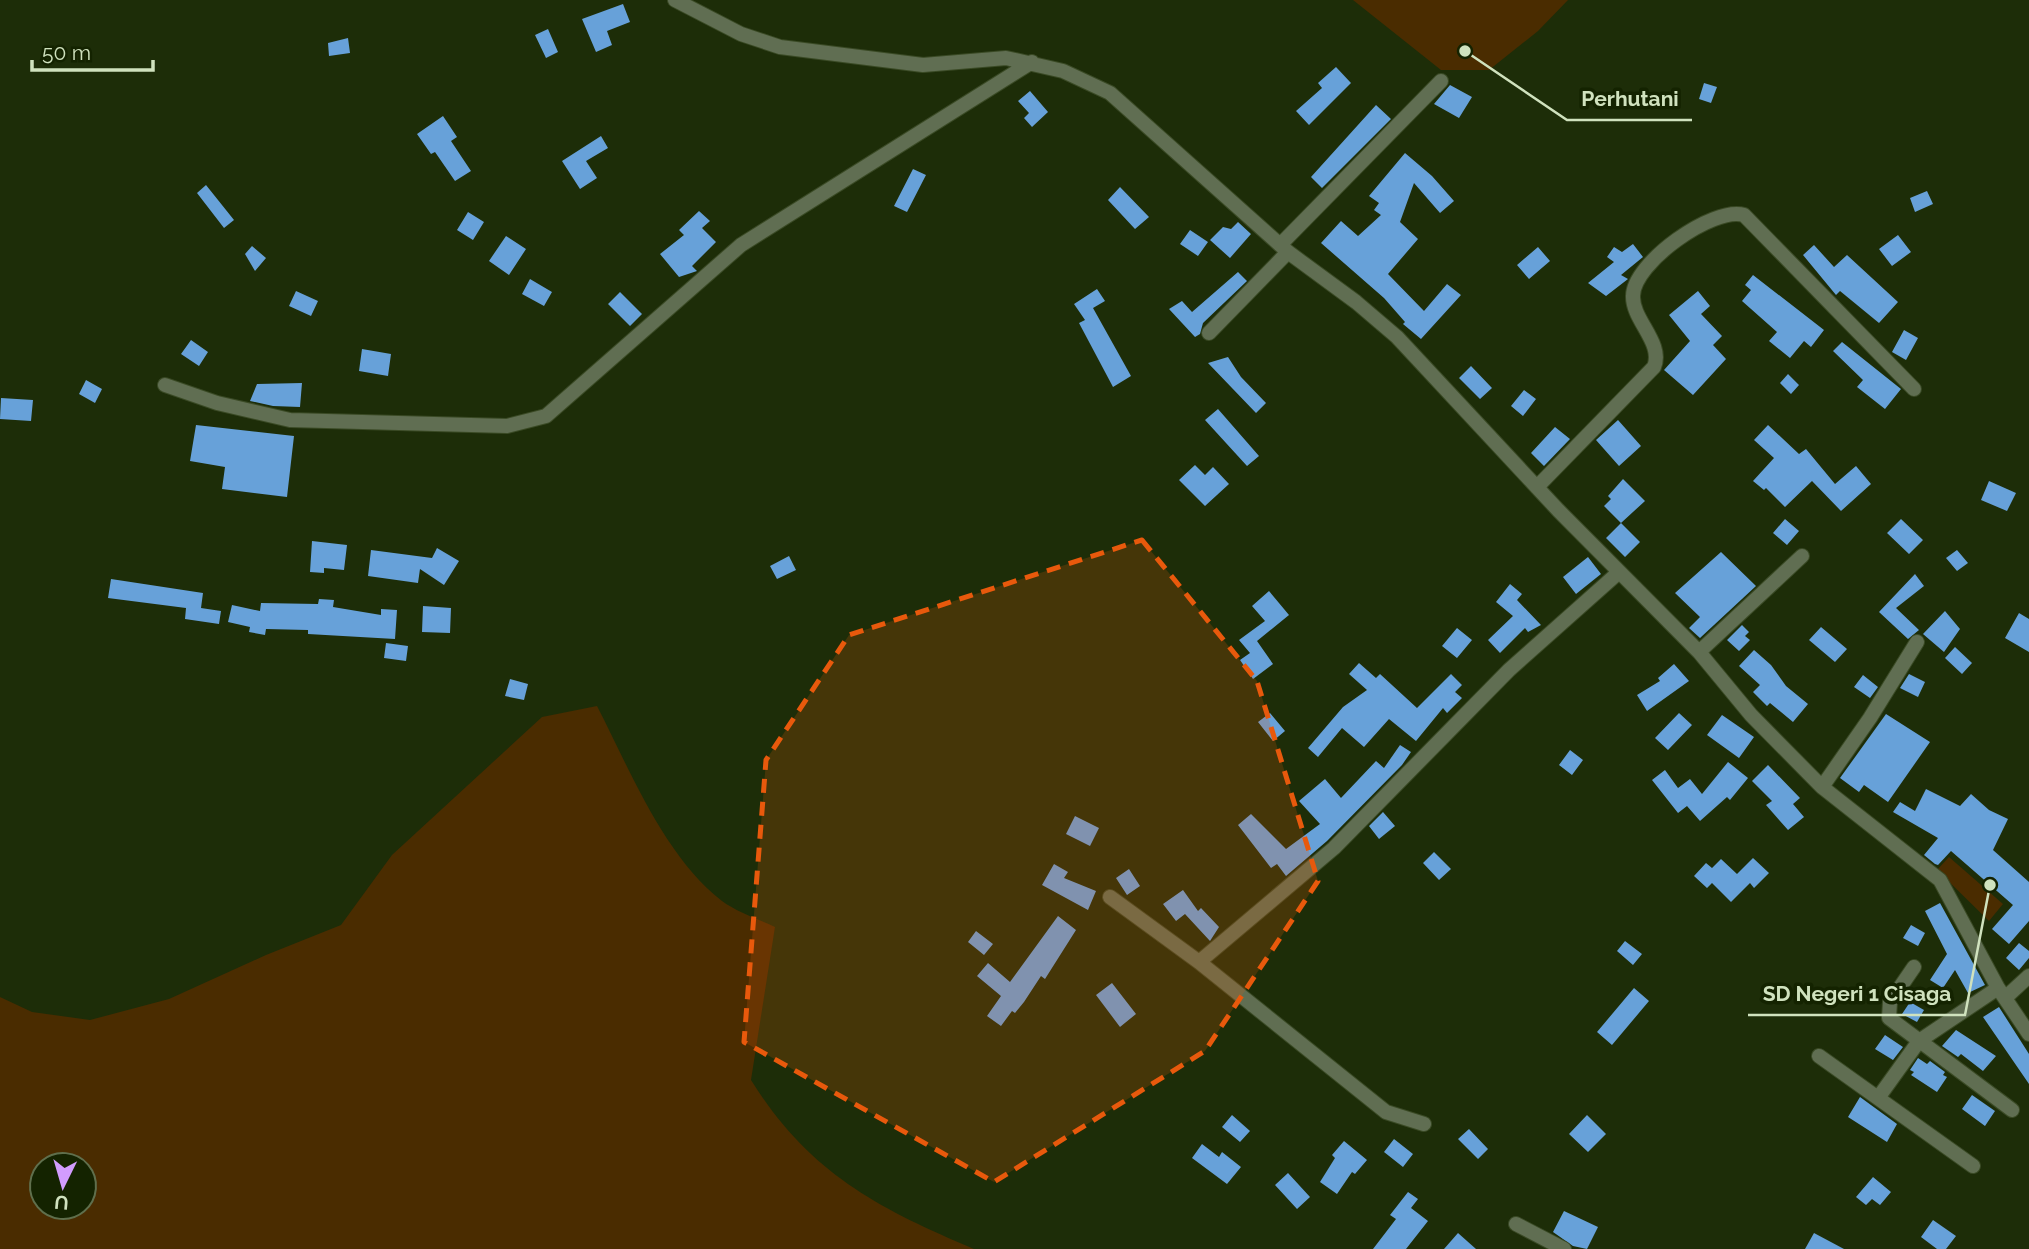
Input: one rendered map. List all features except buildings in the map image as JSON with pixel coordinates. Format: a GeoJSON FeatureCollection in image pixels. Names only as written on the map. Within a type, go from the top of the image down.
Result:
{"type":"FeatureCollection","features":[{"type":"Feature","properties":{"kind":"street"},"geometry":{"type":"LineString","coordinates":[[675,0],[741,34],[780,47],[923,65],[979,58],[1032,62],[1087,80],[1110,93],[1284,249],[1356,302],[1397,337],[1618,573],[1699,652],[1751,715],[1822,787],[1940,880],[2002,993],[2029,1034]]}},
{"type":"Feature","properties":{"kind":"street"},"geometry":{"type":"LineString","coordinates":[[165,385],[217,403],[290,420],[507,426],[531,423],[546,416],[741,245],[1032,62]]}},
{"type":"Feature","properties":{"kind":"street"},"geometry":{"type":"LineString","coordinates":[[1209,333],[1441,81]]}},
{"type":"Feature","properties":{"kind":"street"},"geometry":{"type":"LineString","coordinates":[[1537,487],[1654,367],[1655,352],[1633,296],[1637,277],[1686,233],[1725,214],[1744,215],[1914,389]]}},
{"type":"Feature","properties":{"kind":"street"},"geometry":{"type":"LineString","coordinates":[[1699,652],[1802,556]]}},
{"type":"Feature","properties":{"kind":"street"},"geometry":{"type":"LineString","coordinates":[[1199,962],[1334,848],[1509,670],[1618,573]]}},
{"type":"Feature","properties":{"kind":"street"},"geometry":{"type":"LineString","coordinates":[[1822,787],[1870,718],[1917,642]]}},
{"type":"Feature","properties":{"kind":"street"},"geometry":{"type":"LineString","coordinates":[[1110,897],[1199,962],[1386,1112],[1424,1124]]}},
{"type":"Feature","properties":{"kind":"street"},"geometry":{"type":"LineString","coordinates":[[1914,967],[1890,1002],[1888,1014],[1893,1021],[2012,1110]]}},
{"type":"Feature","properties":{"kind":"street"},"geometry":{"type":"LineString","coordinates":[[1878,1098],[1919,1041],[2029,976]]}},
{"type":"Feature","properties":{"kind":"street"},"geometry":{"type":"LineString","coordinates":[[1819,1056],[1973,1166]]}},
{"type":"Feature","properties":{"kind":"street"},"geometry":{"type":"LineString","coordinates":[[1516,1224],[1564,1249]]}},
{"type":"Feature","properties":{"kind":"highlighted area"},"geometry":{"type":"Polygon","coordinates":[[[1142,540],[1257,681],[1318,881],[1205,1051],[994,1182],[744,1042],[766,760],[849,635],[1142,540]]]}},
{"type":"Feature","properties":{"kind":"shaded area"},"geometry":{"type":"Polygon","coordinates":[[[1353,0],[1568,0],[1538,31],[1489,70],[1441,70],[1353,0]]]}},
{"type":"Feature","properties":{"kind":"shaded area"},"geometry":{"type":"Polygon","coordinates":[[[597,706],[650,811],[683,861],[722,901],[775,927],[751,1080],[773,1112],[821,1163],[848,1184],[906,1218],[974,1249],[0,1249],[0,997],[32,1012],[90,1020],[169,999],[341,925],[392,855],[542,717],[597,706]]]}},
{"type":"Feature","properties":{"kind":"shaded area"},"geometry":{"type":"Polygon","coordinates":[[[1949,857],[2003,904],[1989,921],[1937,870],[1949,857]]]}},
{"type":"Feature","properties":{"kind":"place","name":"Perhutani"},"geometry":{"type":"Point","coordinates":[1465,51]}},
{"type":"Feature","properties":{"kind":"place","name":"SD Negeri 1 Cisaga"},"geometry":{"type":"Point","coordinates":[1990,885]}}]}
